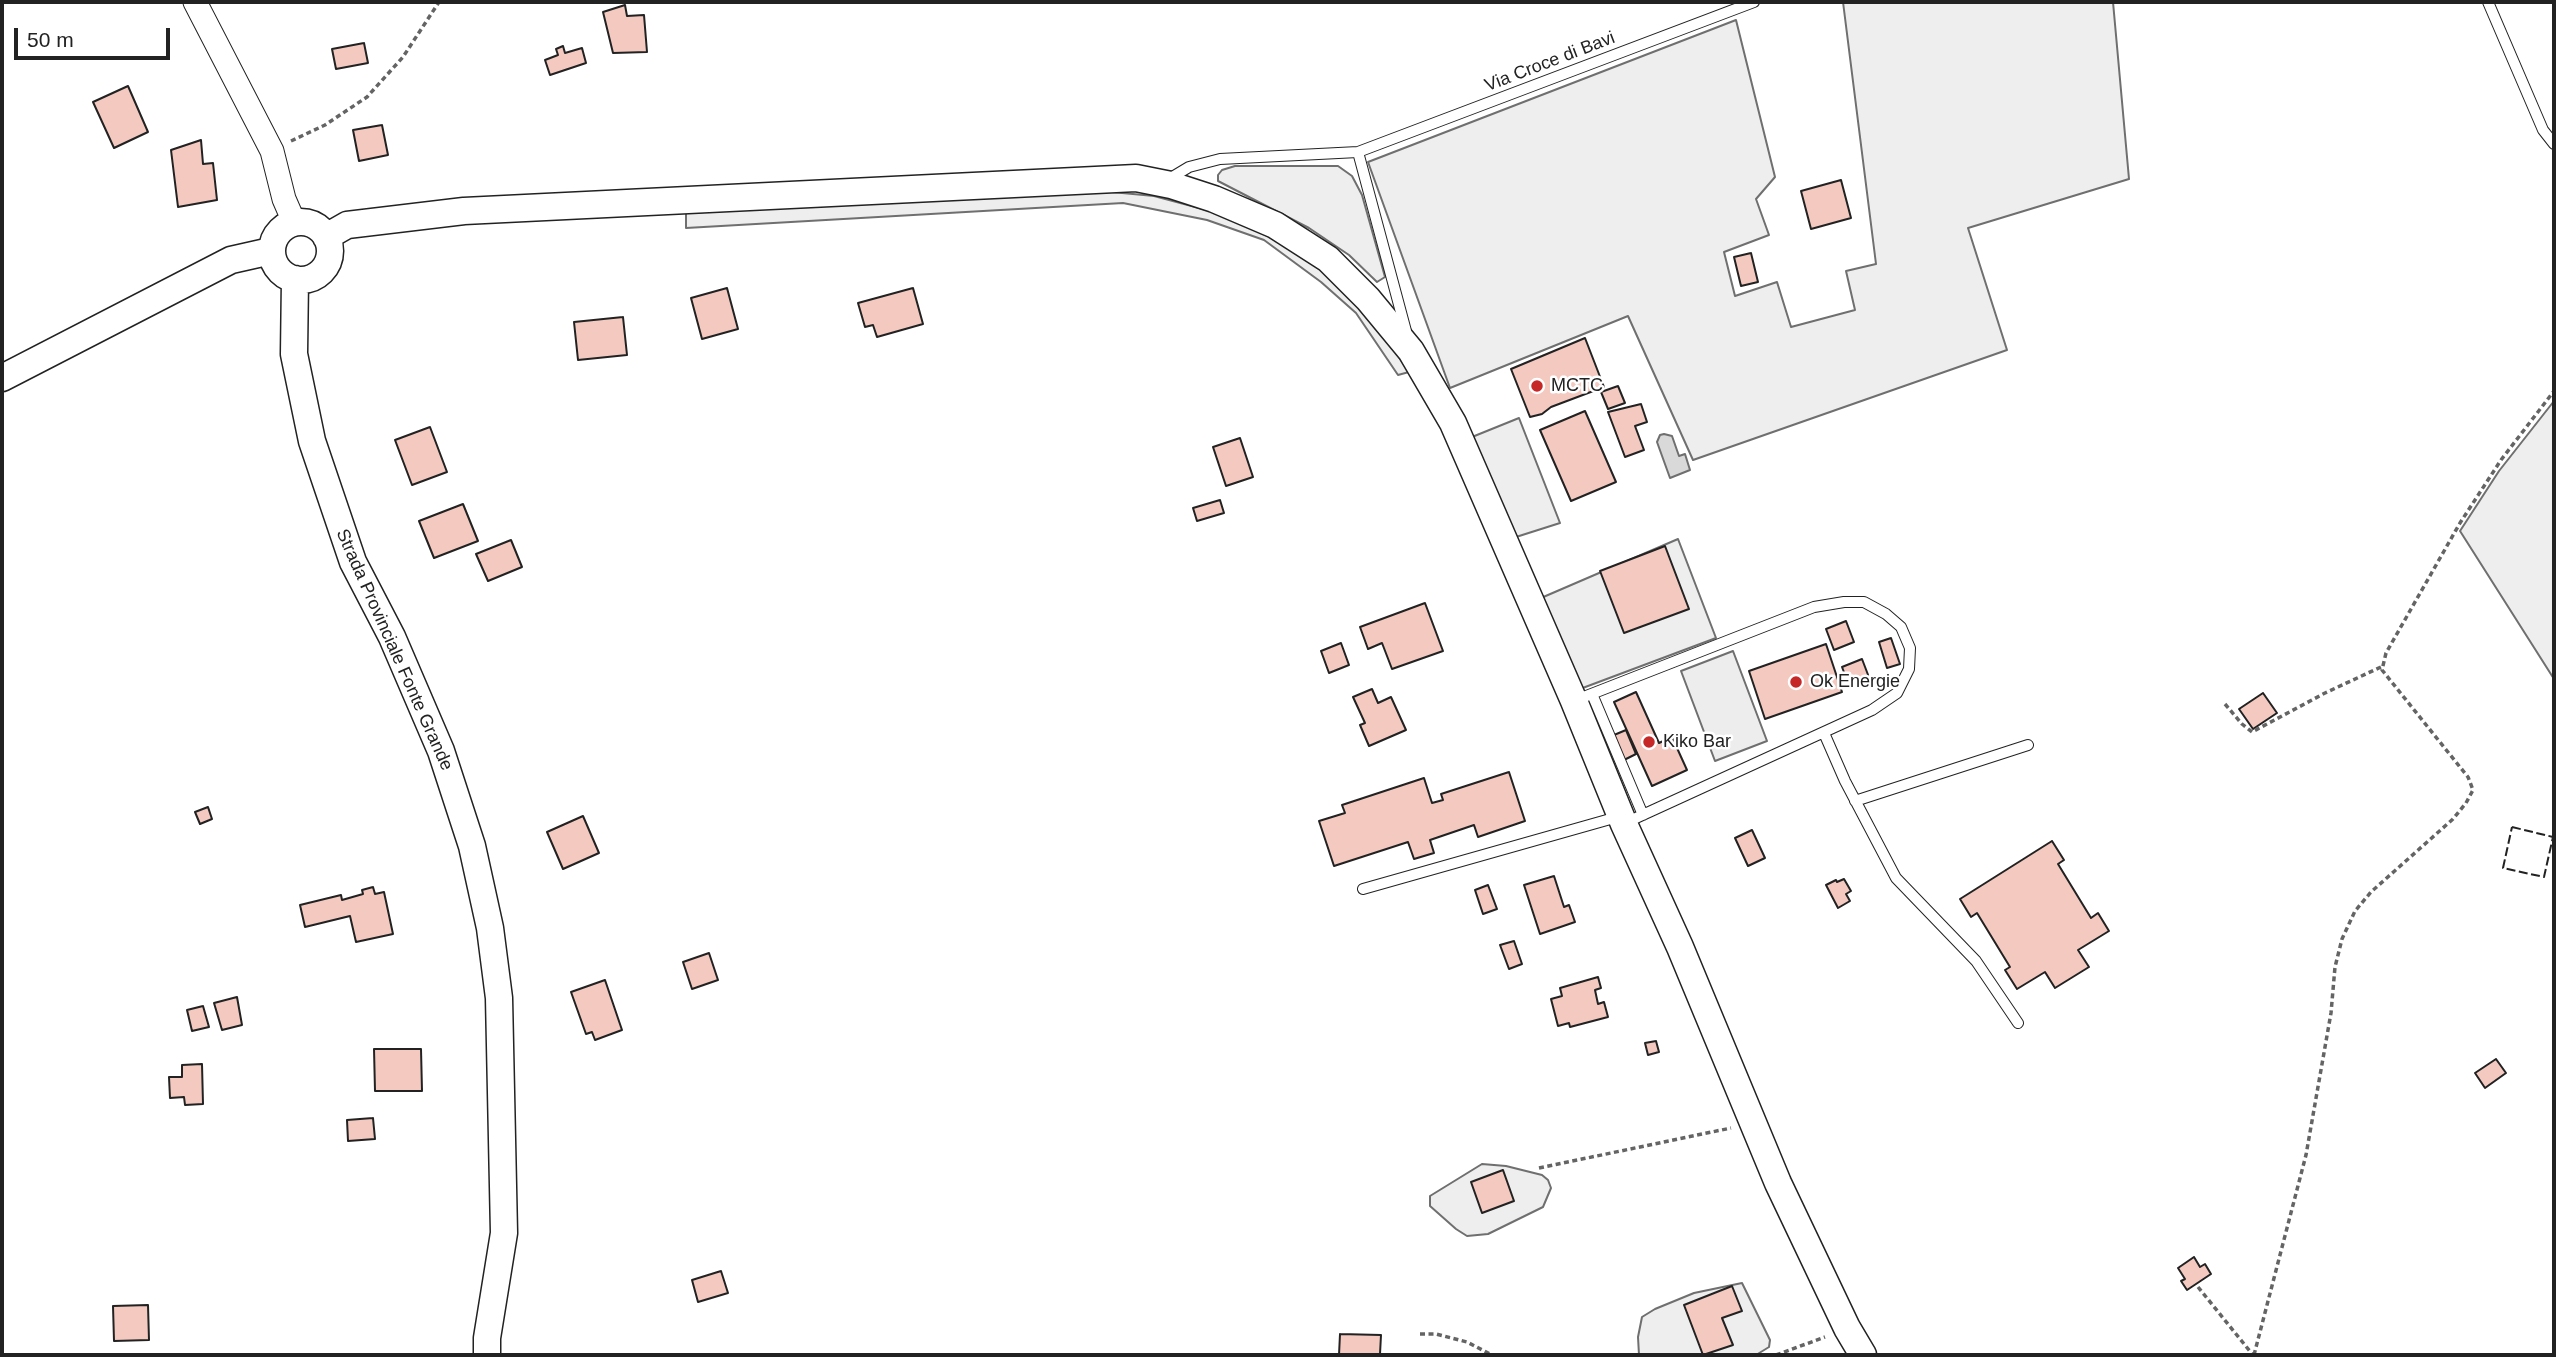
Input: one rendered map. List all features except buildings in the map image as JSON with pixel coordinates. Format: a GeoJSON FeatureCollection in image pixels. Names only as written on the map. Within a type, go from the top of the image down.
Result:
{"type":"FeatureCollection","features":[{"type":"Feature","properties":{"kind":"main road"},"geometry":{"type":"LineString","coordinates":[[326,237],[347,225],[464,211],[1136,178],[1171,185],[1214,199],[1275,225],[1328,259],[1368,299],[1411,351],[1453,423],[1583,697],[1680,947],[1778,1184],[1847,1328],[1863,1355]]}},
{"type":"Feature","properties":{"kind":"main road"},"geometry":{"type":"LineString","coordinates":[[294,222],[313,224],[326,237],[329,255],[321,271],[305,279],[286,276],[273,261],[271,251],[278,233],[285,226],[294,222]]}},
{"type":"Feature","properties":{"kind":"main road"},"geometry":{"type":"LineString","coordinates":[[2,377],[231,260],[271,251]]}},
{"type":"Feature","properties":{"kind":"main road","name":"Strada Provinciale Fonte Grande"},"geometry":{"type":"LineString","coordinates":[[295,279],[294,355],[312,441],[353,562],[392,637],[441,751],[472,846],[489,928],[499,998],[505,1233],[487,1338],[487,1355]]}},
{"type":"Feature","properties":{"kind":"street"},"geometry":{"type":"LineString","coordinates":[[195,2],[272,150],[284,199],[294,222]]}},
{"type":"Feature","properties":{"kind":"lane","name":"Via Croce di Bavi"},"geometry":{"type":"LineString","coordinates":[[1171,185],[1174,176],[1189,167],[1220,159],[1358,152],[1754,2]]}},
{"type":"Feature","properties":{"kind":"lane"},"geometry":{"type":"LineString","coordinates":[[2488,2],[2543,130],[2554,144]]}},
{"type":"Feature","properties":{"kind":"lane"},"geometry":{"type":"LineString","coordinates":[[1358,152],[1411,351]]}},
{"type":"Feature","properties":{"kind":"lane"},"geometry":{"type":"LineString","coordinates":[[1363,889],[1630,818],[1824,733],[1872,710],[1897,693],[1909,669],[1910,648],[1901,626],[1886,614],[1864,602],[1844,602],[1814,607],[1583,697]]}},
{"type":"Feature","properties":{"kind":"lane"},"geometry":{"type":"LineString","coordinates":[[1824,733],[1855,802],[1896,878],[1976,961],[2018,1023]]}},
{"type":"Feature","properties":{"kind":"lane"},"geometry":{"type":"LineString","coordinates":[[1855,802],[2028,744]]}},
{"type":"Feature","properties":{"kind":"path"},"geometry":{"type":"LineString","coordinates":[[272,150],[326,125],[367,97],[403,57],[439,2]]}},
{"type":"Feature","properties":{"kind":"path"},"geometry":{"type":"LineString","coordinates":[[2254,1355],[2306,1155],[2331,1013],[2335,967],[2342,939],[2355,911],[2371,892],[2453,819],[2473,790],[2468,777],[2382,670],[2386,653],[2460,523],[2501,460],[2554,391]]}},
{"type":"Feature","properties":{"kind":"path"},"geometry":{"type":"LineString","coordinates":[[2225,704],[2252,732],[2383,666]]}},
{"type":"Feature","properties":{"kind":"path"},"geometry":{"type":"LineString","coordinates":[[1539,1168],[1738,1126],[1752,1120]]}},
{"type":"Feature","properties":{"kind":"path"},"geometry":{"type":"LineString","coordinates":[[2198,1287],[2254,1355]]}},
{"type":"Feature","properties":{"kind":"path"},"geometry":{"type":"LineString","coordinates":[[1776,1355],[1847,1328]]}},
{"type":"Feature","properties":{"kind":"path"},"geometry":{"type":"LineString","coordinates":[[1420,1334],[1436,1334],[1467,1342],[1492,1355]]}},
{"type":"Feature","properties":{"kind":"shaded area"},"geometry":{"type":"Polygon","coordinates":[[[1843,2],[2113,2],[2129,179],[1968,228],[2007,350],[1693,460],[1628,316],[1450,388],[1368,162],[1736,20],[1775,177],[1756,199],[1769,235],[1724,252],[1735,296],[1777,282],[1791,327],[1855,310],[1846,271],[1876,264],[1843,2]]]}},
{"type":"Feature","properties":{"kind":"shaded area"},"geometry":{"type":"Polygon","coordinates":[[[1235,166],[1338,166],[1352,176],[1362,195],[1385,277],[1377,282],[1349,255],[1309,228],[1218,181],[1222,170],[1235,166]]]}},
{"type":"Feature","properties":{"kind":"shaded area"},"geometry":{"type":"Polygon","coordinates":[[[1101,191],[1154,196],[1229,216],[1283,244],[1328,275],[1373,319],[1409,372],[1398,375],[1356,313],[1321,282],[1264,240],[1207,220],[1123,203],[686,228],[686,213],[1101,191]]]}},
{"type":"Feature","properties":{"kind":"shaded area"},"geometry":{"type":"Polygon","coordinates":[[[2554,401],[2554,679],[2460,531],[2499,471],[2554,401]]]}},
{"type":"Feature","properties":{"kind":"shaded area"},"geometry":{"type":"Polygon","coordinates":[[[1519,418],[1560,523],[1516,537],[1472,437],[1519,418]]]}},
{"type":"Feature","properties":{"kind":"shaded area"},"geometry":{"type":"Polygon","coordinates":[[[1660,435],[1672,436],[1679,456],[1685,454],[1690,470],[1670,478],[1657,442],[1660,435]]]}},
{"type":"Feature","properties":{"kind":"shaded area"},"geometry":{"type":"Polygon","coordinates":[[[1678,539],[1716,638],[1580,689],[1541,598],[1678,539]]]}},
{"type":"Feature","properties":{"kind":"shaded area"},"geometry":{"type":"Polygon","coordinates":[[[1733,651],[1767,741],[1715,761],[1681,671],[1733,651]]]}},
{"type":"Feature","properties":{"kind":"shaded area"},"geometry":{"type":"Polygon","coordinates":[[[1482,1164],[1506,1166],[1542,1175],[1551,1188],[1543,1207],[1488,1234],[1467,1236],[1456,1229],[1430,1206],[1430,1196],[1482,1164]]]}},
{"type":"Feature","properties":{"kind":"shaded area"},"geometry":{"type":"Polygon","coordinates":[[[1742,1283],[1770,1340],[1769,1347],[1756,1355],[1639,1355],[1638,1337],[1642,1317],[1694,1293],[1742,1283]]]}},
{"type":"Feature","properties":{"kind":"fence"},"geometry":{"type":"LineString","coordinates":[[2512,827],[2553,837],[2544,877],[2503,868],[2512,827]]}},
{"type":"Feature","properties":{"kind":"place","name":"MCTC"},"geometry":{"type":"Point","coordinates":[1537,386]}},
{"type":"Feature","properties":{"kind":"place","name":"Ok Energie"},"geometry":{"type":"Point","coordinates":[1796,682]}},
{"type":"Feature","properties":{"kind":"place","name":"Kiko Bar"},"geometry":{"type":"Point","coordinates":[1649,742]}}]}
